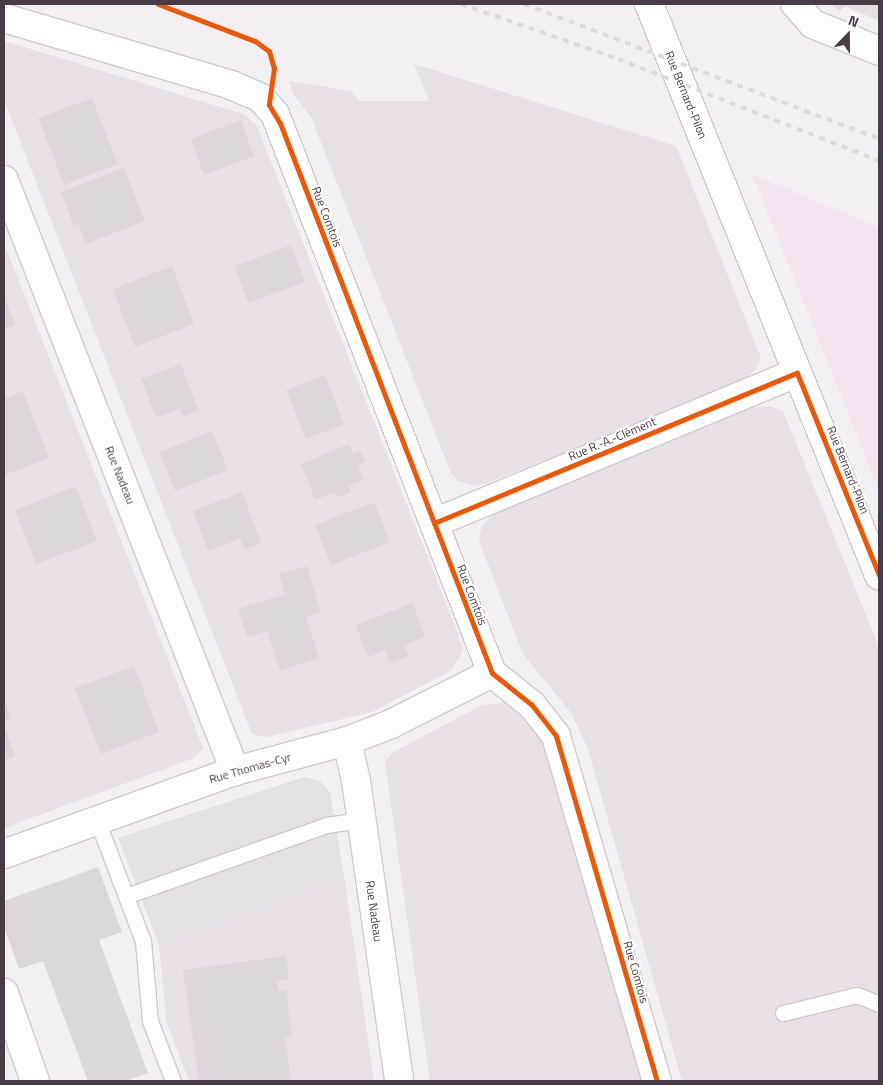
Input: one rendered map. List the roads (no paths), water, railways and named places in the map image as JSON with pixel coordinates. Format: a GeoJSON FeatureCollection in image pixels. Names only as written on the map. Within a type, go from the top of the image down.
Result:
{"type":"FeatureCollection","features":[{"type":"Feature","properties":{"kind":"street","name":"Rue Bernard-Pilon"},"geometry":{"type":"LineString","coordinates":[[649,4],[879,576]]}},
{"type":"Feature","properties":{"kind":"street"},"geometry":{"type":"LineString","coordinates":[[795,4],[813,24],[879,51]]}},
{"type":"Feature","properties":{"kind":"street","name":"Rue Comtois"},"geometry":{"type":"LineString","coordinates":[[4,18],[231,85],[269,105],[280,123],[492,673],[532,705],[556,736],[657,1081]]}},
{"type":"Feature","properties":{"kind":"street","name":"Rue Nadeau"},"geometry":{"type":"LineString","coordinates":[[4,180],[235,771]]}},
{"type":"Feature","properties":{"kind":"street","name":"Rue R.-A.-Clément"},"geometry":{"type":"LineString","coordinates":[[434,522],[797,373]]}},
{"type":"Feature","properties":{"kind":"street","name":"Rue Thomas-Cyr"},"geometry":{"type":"LineString","coordinates":[[4,854],[235,771],[347,741],[391,724],[492,673]]}},
{"type":"Feature","properties":{"kind":"street","name":"Rue Nadeau"},"geometry":{"type":"LineString","coordinates":[[347,741],[361,820],[399,1081]]}},
{"type":"Feature","properties":{"kind":"street"},"geometry":{"type":"LineString","coordinates":[[4,993],[35,1081]]}},
{"type":"Feature","properties":{"kind":"lane"},"geometry":{"type":"LineString","coordinates":[[97,820],[143,941],[150,1021],[173,1081]]}},
{"type":"Feature","properties":{"kind":"lane"},"geometry":{"type":"LineString","coordinates":[[126,896],[326,825],[361,820]]}},
{"type":"Feature","properties":{"kind":"lane"},"geometry":{"type":"LineString","coordinates":[[783,1014],[856,995],[879,1004]]}},
{"type":"Feature","properties":{"kind":"railway"},"geometry":{"type":"LineString","coordinates":[[461,4],[618,59],[879,161]]}},
{"type":"Feature","properties":{"kind":"railway"},"geometry":{"type":"LineString","coordinates":[[524,4],[879,139]]}}]}
